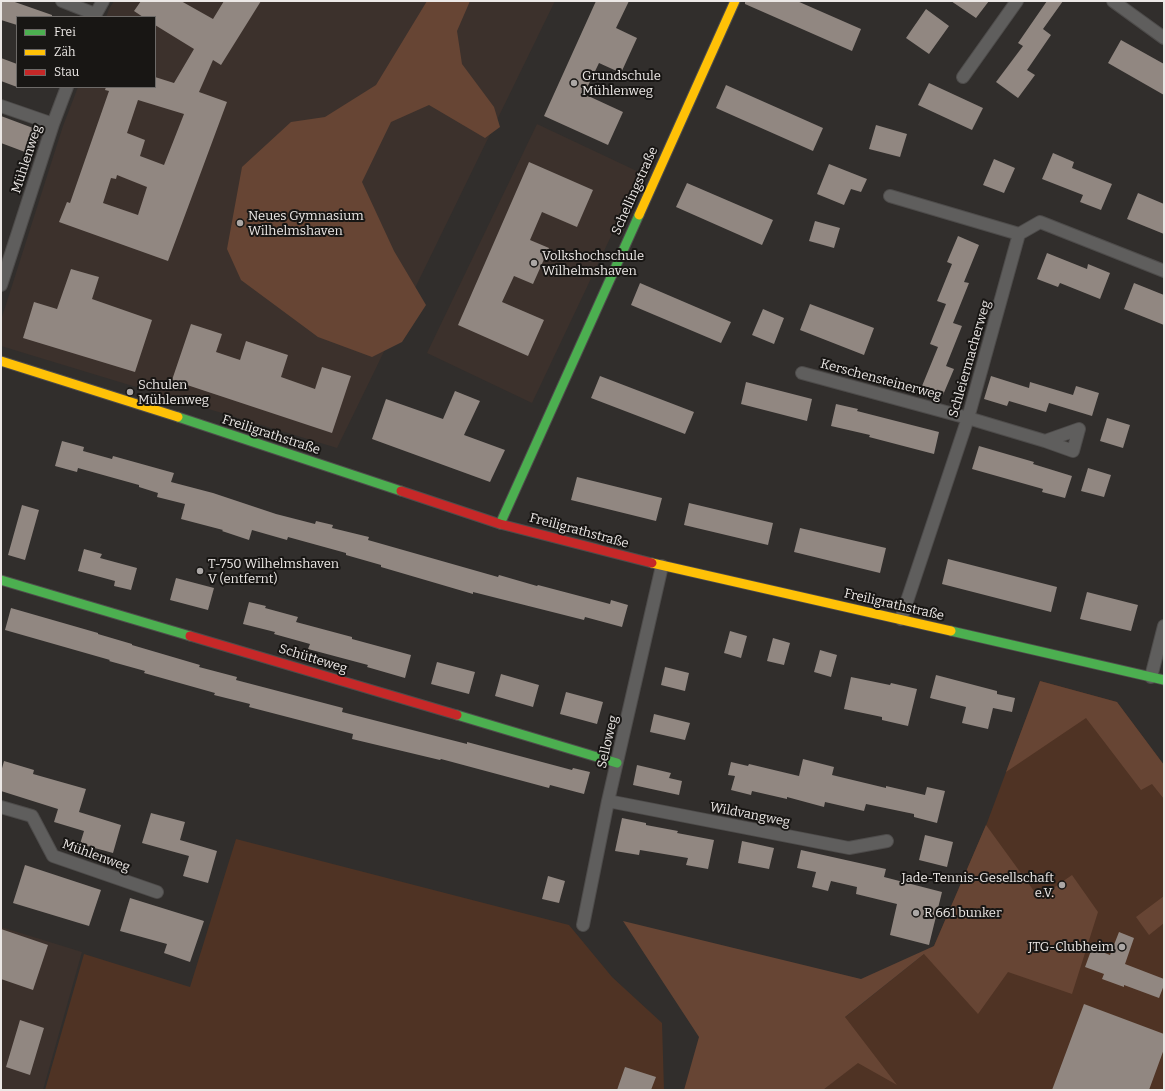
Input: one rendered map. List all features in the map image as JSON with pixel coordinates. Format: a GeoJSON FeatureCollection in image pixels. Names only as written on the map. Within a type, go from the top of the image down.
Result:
{"type":"FeatureCollection","features":[{"type":"Feature","properties":{"kind":"street"},"geometry":{"type":"LineString","coordinates":[[62,1],[95,15],[103,1]]}},
{"type":"Feature","properties":{"kind":"street","name":"Schellingstraße"},"geometry":{"type":"LineString","coordinates":[[500,524],[735,1]]}},
{"type":"Feature","properties":{"kind":"street"},"geometry":{"type":"LineString","coordinates":[[963,77],[1017,1]]}},
{"type":"Feature","properties":{"kind":"street"},"geometry":{"type":"LineString","coordinates":[[1113,1],[1164,38]]}},
{"type":"Feature","properties":{"kind":"street","name":"Mühlenweg"},"geometry":{"type":"LineString","coordinates":[[1,285],[53,124],[67,88]]}},
{"type":"Feature","properties":{"kind":"street"},"geometry":{"type":"LineString","coordinates":[[1,106],[53,124]]}},
{"type":"Feature","properties":{"kind":"street"},"geometry":{"type":"LineString","coordinates":[[890,196],[1019,234],[1040,222],[1164,271]]}},
{"type":"Feature","properties":{"kind":"street","name":"Schleiermacherweg"},"geometry":{"type":"LineString","coordinates":[[901,619],[968,418],[1019,234]]}},
{"type":"Feature","properties":{"kind":"street","name":"Freiligrathstraße"},"geometry":{"type":"LineString","coordinates":[[1,361],[144,406],[500,524],[662,566],[901,619],[1164,680]]}},
{"type":"Feature","properties":{"kind":"street","name":"Kerschensteinerweg"},"geometry":{"type":"LineString","coordinates":[[802,374],[968,418],[1045,441]]}},
{"type":"Feature","properties":{"kind":"street","name":"Selloweg"},"geometry":{"type":"LineString","coordinates":[[583,925],[608,801],[662,566]]}},
{"type":"Feature","properties":{"kind":"street","name":"Schütteweg"},"geometry":{"type":"LineString","coordinates":[[1,580],[617,763]]}},
{"type":"Feature","properties":{"kind":"street"},"geometry":{"type":"LineString","coordinates":[[1150,677],[1164,626]]}},
{"type":"Feature","properties":{"kind":"street","name":"Wildvangweg"},"geometry":{"type":"LineString","coordinates":[[608,801],[849,848],[887,841]]}},
{"type":"Feature","properties":{"kind":"street","name":"Mühlenweg"},"geometry":{"type":"LineString","coordinates":[[1,807],[32,816],[52,856],[157,892]]}},
{"type":"Feature","properties":{"kind":"shaded area","name":"Neues Gymnasium Wilhelmshaven"},"geometry":{"type":"Polygon","coordinates":[[[114,1],[555,1],[337,448],[1,346],[1,320],[63,126],[78,88],[156,88],[156,16],[106,16],[114,1]]]}},
{"type":"Feature","properties":{"kind":"shaded area"},"geometry":{"type":"Polygon","coordinates":[[[427,1],[470,1],[457,31],[462,64],[494,107],[500,127],[485,138],[429,105],[391,122],[362,182],[394,251],[426,305],[402,342],[372,357],[318,337],[241,280],[227,249],[242,167],[291,122],[325,117],[376,85],[427,1]]]}},
{"type":"Feature","properties":{"kind":"shaded area","name":"Volkshochschule Wilhelmshaven"},"geometry":{"type":"Polygon","coordinates":[[[537,124],[641,173],[532,403],[427,353],[537,124]]]}},
{"type":"Feature","properties":{"kind":"shaded area","name":"Jade-Tennis-Gesellschaft e.V."},"geometry":{"type":"Polygon","coordinates":[[[1040,681],[1117,702],[1164,765],[1164,1090],[823,1090],[858,1062],[844,1018],[934,946],[987,823],[1040,681]]]}},
{"type":"Feature","properties":{"kind":"shaded area"},"geometry":{"type":"Polygon","coordinates":[[[1040,681],[1117,702],[1164,765],[1164,799],[1152,784],[1141,790],[1086,718],[1006,772],[1040,681]]]}},
{"type":"Feature","properties":{"kind":"shaded area"},"geometry":{"type":"Polygon","coordinates":[[[986,825],[1039,898],[1072,875],[1098,912],[1072,994],[1008,972],[978,1014],[924,954],[845,1017],[897,1085],[858,1063],[823,1090],[684,1090],[699,1037],[623,921],[861,979],[934,946],[986,825]]]}},
{"type":"Feature","properties":{"kind":"shaded area"},"geometry":{"type":"Polygon","coordinates":[[[236,839],[569,925],[612,977],[662,1023],[664,1090],[45,1090],[84,954],[190,987],[236,839]]]}},
{"type":"Feature","properties":{"kind":"shaded area"},"geometry":{"type":"Polygon","coordinates":[[[1164,896],[1164,923],[1149,935],[1136,917],[1164,896]]]}},
{"type":"Feature","properties":{"kind":"shaded area"},"geometry":{"type":"Polygon","coordinates":[[[1,927],[82,952],[43,1090],[1,1090],[1,927]]]}},
{"type":"Feature","properties":{"kind":"building"},"geometry":{"type":"Polygon","coordinates":[[[1,1],[12,1],[52,15],[16,16],[16,25],[1,20],[1,1]]]}},
{"type":"Feature","properties":{"kind":"building"},"geometry":{"type":"Polygon","coordinates":[[[141,1],[181,1],[213,19],[224,1],[261,1],[221,65],[213,60],[199,92],[227,102],[168,261],[59,222],[67,202],[70,203],[109,91],[105,90],[106,88],[156,88],[156,77],[174,83],[194,49],[156,26],[156,16],[142,16],[134,11],[141,1]],[[138,100],[127,133],[145,140],[140,156],[164,165],[184,114],[138,100]],[[117,175],[116,179],[111,178],[103,203],[138,215],[147,187],[117,175]]]}},
{"type":"Feature","properties":{"kind":"building","name":"Grundschule Mühlenweg"},"geometry":{"type":"Polygon","coordinates":[[[596,1],[629,1],[616,28],[637,38],[621,73],[599,63],[584,94],[623,112],[608,145],[544,116],[596,1]]]}},
{"type":"Feature","properties":{"kind":"building"},"geometry":{"type":"Polygon","coordinates":[[[745,1],[797,1],[861,29],[852,51],[745,4],[745,1]]]}},
{"type":"Feature","properties":{"kind":"building"},"geometry":{"type":"Polygon","coordinates":[[[951,1],[989,1],[976,18],[951,1]]]}},
{"type":"Feature","properties":{"kind":"building"},"geometry":{"type":"Polygon","coordinates":[[[1047,1],[1063,1],[1043,29],[1051,35],[1027,70],[1035,75],[1018,98],[996,82],[1023,46],[1018,43],[1047,1]]]}},
{"type":"Feature","properties":{"kind":"building"},"geometry":{"type":"Polygon","coordinates":[[[926,9],[949,26],[929,54],[906,38],[926,9]]]}},
{"type":"Feature","properties":{"kind":"building"},"geometry":{"type":"Polygon","coordinates":[[[1121,40],[1164,64],[1164,95],[1108,63],[1121,40]]]}},
{"type":"Feature","properties":{"kind":"building"},"geometry":{"type":"Polygon","coordinates":[[[1,58],[16,64],[16,87],[1,81],[1,58]]]}},
{"type":"Feature","properties":{"kind":"building"},"geometry":{"type":"Polygon","coordinates":[[[929,83],[983,108],[972,130],[918,105],[929,83]]]}},
{"type":"Feature","properties":{"kind":"building"},"geometry":{"type":"Polygon","coordinates":[[[726,85],[823,128],[813,151],[716,108],[726,85]]]}},
{"type":"Feature","properties":{"kind":"building"},"geometry":{"type":"Polygon","coordinates":[[[1,116],[41,131],[33,155],[1,143],[1,116]]]}},
{"type":"Feature","properties":{"kind":"building"},"geometry":{"type":"Polygon","coordinates":[[[876,125],[907,134],[900,157],[869,149],[876,125]]]}},
{"type":"Feature","properties":{"kind":"building"},"geometry":{"type":"Polygon","coordinates":[[[1053,153],[1074,162],[1072,168],[1112,184],[1101,210],[1080,202],[1083,195],[1042,179],[1053,153]]]}},
{"type":"Feature","properties":{"kind":"building"},"geometry":{"type":"Polygon","coordinates":[[[994,159],[1015,168],[1004,193],[983,185],[994,159]]]}},
{"type":"Feature","properties":{"kind":"building"},"geometry":{"type":"Polygon","coordinates":[[[529,162],[593,190],[577,227],[542,212],[530,240],[549,248],[533,284],[514,276],[502,302],[544,320],[528,356],[458,325],[529,162]]]}},
{"type":"Feature","properties":{"kind":"building"},"geometry":{"type":"Polygon","coordinates":[[[829,164],[867,179],[861,192],[851,189],[844,205],[817,194],[829,164]]]}},
{"type":"Feature","properties":{"kind":"building"},"geometry":{"type":"Polygon","coordinates":[[[687,183],[773,220],[762,245],[676,207],[687,183]]]}},
{"type":"Feature","properties":{"kind":"building"},"geometry":{"type":"Polygon","coordinates":[[[1138,193],[1164,204],[1164,234],[1127,219],[1138,193]]]}},
{"type":"Feature","properties":{"kind":"building"},"geometry":{"type":"Polygon","coordinates":[[[815,221],[840,228],[834,248],[809,241],[815,221]]]}},
{"type":"Feature","properties":{"kind":"building"},"geometry":{"type":"Polygon","coordinates":[[[958,236],[979,245],[964,282],[969,283],[953,323],[962,326],[946,366],[954,369],[943,395],[922,386],[938,347],[930,344],[946,304],[937,301],[952,264],[947,262],[958,236]]]}},
{"type":"Feature","properties":{"kind":"building"},"geometry":{"type":"Polygon","coordinates":[[[1047,253],[1087,269],[1088,264],[1110,273],[1100,299],[1060,283],[1058,287],[1037,279],[1047,253]]]}},
{"type":"Feature","properties":{"kind":"building"},"geometry":{"type":"Polygon","coordinates":[[[71,269],[99,277],[92,299],[152,320],[135,372],[23,338],[34,302],[57,309],[71,269]]]}},
{"type":"Feature","properties":{"kind":"building"},"geometry":{"type":"Polygon","coordinates":[[[640,283],[731,322],[721,343],[631,305],[640,283]]]}},
{"type":"Feature","properties":{"kind":"building"},"geometry":{"type":"Polygon","coordinates":[[[1134,283],[1164,295],[1164,325],[1124,309],[1134,283]]]}},
{"type":"Feature","properties":{"kind":"building"},"geometry":{"type":"Polygon","coordinates":[[[810,304],[874,328],[864,355],[800,330],[810,304]]]}},
{"type":"Feature","properties":{"kind":"building"},"geometry":{"type":"Polygon","coordinates":[[[763,309],[784,318],[774,344],[752,335],[763,309]]]}},
{"type":"Feature","properties":{"kind":"building"},"geometry":{"type":"Polygon","coordinates":[[[191,324],[222,334],[216,352],[240,360],[246,341],[288,355],[281,377],[315,389],[322,367],[351,376],[332,433],[172,380],[191,324]]]}},
{"type":"Feature","properties":{"kind":"building"},"geometry":{"type":"Polygon","coordinates":[[[600,376],[694,412],[685,434],[591,398],[600,376]]]}},
{"type":"Feature","properties":{"kind":"building"},"geometry":{"type":"Polygon","coordinates":[[[991,376],[1029,388],[1030,382],[1073,395],[1076,386],[1099,393],[1092,416],[1049,403],[1046,412],[1009,401],[1007,406],[984,399],[991,376]]]}},
{"type":"Feature","properties":{"kind":"building"},"geometry":{"type":"Polygon","coordinates":[[[746,382],[812,399],[807,421],[741,404],[746,382]]]}},
{"type":"Feature","properties":{"kind":"building"},"geometry":{"type":"Polygon","coordinates":[[[455,391],[480,401],[464,435],[505,450],[490,482],[372,439],[386,399],[443,419],[455,391]]]}},
{"type":"Feature","properties":{"kind":"building"},"geometry":{"type":"Polygon","coordinates":[[[836,404],[858,409],[857,411],[939,432],[934,454],[869,437],[870,435],[831,426],[836,404]]]}},
{"type":"Feature","properties":{"kind":"building"},"geometry":{"type":"Polygon","coordinates":[[[1107,418],[1130,425],[1123,448],[1100,441],[1107,418]]]}},
{"type":"Feature","properties":{"kind":"building"},"geometry":{"type":"Polygon","coordinates":[[[62,441],[84,447],[83,451],[112,459],[113,456],[174,473],[171,482],[213,493],[276,514],[315,524],[316,521],[333,525],[332,528],[369,537],[368,540],[498,577],[499,575],[610,604],[611,600],[628,605],[622,627],[585,617],[584,620],[473,592],[473,594],[381,567],[381,565],[346,555],[346,553],[288,537],[287,540],[252,530],[249,540],[222,531],[223,530],[181,519],[185,504],[157,497],[158,493],[139,487],[139,485],[78,468],[77,472],[55,466],[62,441]]]}},
{"type":"Feature","properties":{"kind":"building"},"geometry":{"type":"Polygon","coordinates":[[[979,446],[1034,462],[1033,464],[1072,476],[1065,498],[1042,492],[1043,489],[972,469],[979,446]]]}},
{"type":"Feature","properties":{"kind":"building"},"geometry":{"type":"Polygon","coordinates":[[[1088,468],[1111,475],[1104,497],[1081,491],[1088,468]]]}},
{"type":"Feature","properties":{"kind":"building"},"geometry":{"type":"Polygon","coordinates":[[[577,477],[662,498],[656,521],[571,500],[577,477]]]}},
{"type":"Feature","properties":{"kind":"building"},"geometry":{"type":"Polygon","coordinates":[[[689,503],[773,523],[768,545],[684,525],[689,503]]]}},
{"type":"Feature","properties":{"kind":"building"},"geometry":{"type":"Polygon","coordinates":[[[22,505],[39,510],[25,560],[8,555],[22,505]]]}},
{"type":"Feature","properties":{"kind":"building"},"geometry":{"type":"Polygon","coordinates":[[[800,528],[886,548],[880,573],[794,552],[800,528]]]}},
{"type":"Feature","properties":{"kind":"building"},"geometry":{"type":"Polygon","coordinates":[[[84,549],[102,554],[100,558],[137,568],[131,590],[114,586],[115,581],[78,571],[84,549]]]}},
{"type":"Feature","properties":{"kind":"building"},"geometry":{"type":"Polygon","coordinates":[[[948,559],[1057,587],[1051,612],[942,584],[948,559]]]}},
{"type":"Feature","properties":{"kind":"building"},"geometry":{"type":"Polygon","coordinates":[[[176,578],[214,588],[208,610],[170,600],[176,578]]]}},
{"type":"Feature","properties":{"kind":"building"},"geometry":{"type":"Polygon","coordinates":[[[1087,592],[1138,605],[1131,631],[1080,619],[1087,592]]]}},
{"type":"Feature","properties":{"kind":"building"},"geometry":{"type":"Polygon","coordinates":[[[249,602],[298,617],[296,622],[411,655],[405,678],[367,667],[368,665],[308,649],[310,644],[274,634],[275,632],[243,624],[249,602]]]}},
{"type":"Feature","properties":{"kind":"building"},"geometry":{"type":"Polygon","coordinates":[[[11,608],[200,665],[199,667],[237,677],[236,680],[343,708],[342,712],[467,744],[467,742],[572,770],[573,768],[590,772],[584,794],[550,785],[549,788],[441,759],[352,739],[353,734],[249,707],[250,704],[214,695],[215,693],[144,673],[145,671],[109,661],[110,660],[5,630],[11,608]]]}},
{"type":"Feature","properties":{"kind":"building"},"geometry":{"type":"Polygon","coordinates":[[[730,631],[747,636],[741,658],[724,653],[730,631]]]}},
{"type":"Feature","properties":{"kind":"building"},"geometry":{"type":"Polygon","coordinates":[[[773,638],[790,643],[784,665],[767,661],[773,638]]]}},
{"type":"Feature","properties":{"kind":"building"},"geometry":{"type":"Polygon","coordinates":[[[820,650],[837,655],[831,677],[814,672],[820,650]]]}},
{"type":"Feature","properties":{"kind":"building"},"geometry":{"type":"Polygon","coordinates":[[[437,662],[475,672],[469,694],[431,684],[437,662]]]}},
{"type":"Feature","properties":{"kind":"building"},"geometry":{"type":"Polygon","coordinates":[[[665,667],[689,673],[685,691],[661,685],[665,667]]]}},
{"type":"Feature","properties":{"kind":"building"},"geometry":{"type":"Polygon","coordinates":[[[501,674],[539,685],[533,707],[495,696],[501,674]]]}},
{"type":"Feature","properties":{"kind":"building"},"geometry":{"type":"Polygon","coordinates":[[[936,675],[997,691],[997,694],[1015,698],[1012,712],[993,708],[988,729],[962,723],[966,707],[930,698],[936,675]]]}},
{"type":"Feature","properties":{"kind":"building"},"geometry":{"type":"Polygon","coordinates":[[[851,677],[890,685],[891,683],[917,689],[908,726],[882,720],[882,717],[844,709],[851,677]]]}},
{"type":"Feature","properties":{"kind":"building"},"geometry":{"type":"Polygon","coordinates":[[[566,692],[603,702],[597,724],[560,714],[566,692]]]}},
{"type":"Feature","properties":{"kind":"building"},"geometry":{"type":"Polygon","coordinates":[[[654,714],[690,723],[685,740],[650,732],[654,714]]]}},
{"type":"Feature","properties":{"kind":"building"},"geometry":{"type":"Polygon","coordinates":[[[803,759],[834,767],[832,775],[886,788],[886,786],[925,795],[927,787],[945,791],[937,823],[914,817],[914,814],[866,804],[864,811],[825,802],[824,807],[787,797],[787,799],[752,791],[751,795],[731,790],[735,776],[728,775],[731,762],[748,766],[749,764],[799,776],[803,759]]]}},
{"type":"Feature","properties":{"kind":"building"},"geometry":{"type":"Polygon","coordinates":[[[4,761],[34,770],[33,774],[86,789],[79,812],[121,825],[113,853],[80,844],[84,831],[54,822],[58,809],[1,791],[1,772],[4,761]]]}},
{"type":"Feature","properties":{"kind":"building"},"geometry":{"type":"Polygon","coordinates":[[[637,765],[671,773],[669,778],[682,781],[679,795],[633,785],[637,765]]]}},
{"type":"Feature","properties":{"kind":"building"},"geometry":{"type":"Polygon","coordinates":[[[151,813],[185,822],[180,840],[217,851],[208,883],[183,876],[189,856],[142,843],[151,813]]]}},
{"type":"Feature","properties":{"kind":"building"},"geometry":{"type":"Polygon","coordinates":[[[622,818],[646,823],[646,825],[678,831],[677,833],[714,840],[708,869],[686,865],[688,858],[640,850],[639,855],[615,851],[622,818]]]}},
{"type":"Feature","properties":{"kind":"building"},"geometry":{"type":"Polygon","coordinates":[[[925,835],[953,842],[947,867],[919,860],[925,835]]]}},
{"type":"Feature","properties":{"kind":"building"},"geometry":{"type":"Polygon","coordinates":[[[742,841],[774,848],[769,869],[738,863],[742,841]]]}},
{"type":"Feature","properties":{"kind":"building"},"geometry":{"type":"Polygon","coordinates":[[[801,850],[886,869],[884,877],[942,892],[929,945],[890,935],[897,904],[856,894],[857,887],[831,881],[828,891],[812,887],[816,872],[797,868],[801,850]]]}},
{"type":"Feature","properties":{"kind":"building"},"geometry":{"type":"Polygon","coordinates":[[[25,865],[101,890],[89,926],[13,903],[25,865]]]}},
{"type":"Feature","properties":{"kind":"building"},"geometry":{"type":"Polygon","coordinates":[[[548,876],[565,881],[559,903],[542,899],[548,876]]]}},
{"type":"Feature","properties":{"kind":"building"},"geometry":{"type":"Polygon","coordinates":[[[130,898],[204,921],[190,962],[164,953],[167,944],[120,931],[130,898]]]}},
{"type":"Feature","properties":{"kind":"building"},"geometry":{"type":"Polygon","coordinates":[[[1,929],[48,945],[33,990],[1,979],[1,929]]]}},
{"type":"Feature","properties":{"kind":"building"},"geometry":{"type":"Polygon","coordinates":[[[1119,932],[1134,938],[1125,964],[1164,979],[1164,985],[1159,998],[1124,985],[1124,987],[1102,979],[1104,974],[1085,967],[1092,948],[1110,955],[1119,932]]]}},
{"type":"Feature","properties":{"kind":"building"},"geometry":{"type":"Polygon","coordinates":[[[1084,1004],[1164,1034],[1164,1049],[1149,1090],[1052,1090],[1084,1004]]]}},
{"type":"Feature","properties":{"kind":"building"},"geometry":{"type":"Polygon","coordinates":[[[20,1020],[44,1028],[30,1075],[6,1067],[20,1020]]]}},
{"type":"Feature","properties":{"kind":"building"},"geometry":{"type":"Polygon","coordinates":[[[625,1067],[656,1077],[651,1090],[617,1090],[625,1067]]]}},
{"type":"Feature","properties":{"kind":"traffic: fast"},"geometry":{"type":"LineString","coordinates":[[500,524],[639,215]]}},
{"type":"Feature","properties":{"kind":"traffic: fast"},"geometry":{"type":"LineString","coordinates":[[178,417],[401,491]]}},
{"type":"Feature","properties":{"kind":"traffic: fast"},"geometry":{"type":"LineString","coordinates":[[1,580],[190,636]]}},
{"type":"Feature","properties":{"kind":"traffic: fast"},"geometry":{"type":"LineString","coordinates":[[951,631],[1164,680]]}},
{"type":"Feature","properties":{"kind":"traffic: fast"},"geometry":{"type":"LineString","coordinates":[[457,715],[617,763]]}},
{"type":"Feature","properties":{"kind":"traffic: slow"},"geometry":{"type":"LineString","coordinates":[[639,215],[735,1]]}},
{"type":"Feature","properties":{"kind":"traffic: slow"},"geometry":{"type":"LineString","coordinates":[[1,361],[178,417]]}},
{"type":"Feature","properties":{"kind":"traffic: slow"},"geometry":{"type":"LineString","coordinates":[[652,563],[951,631]]}},
{"type":"Feature","properties":{"kind":"traffic: jam"},"geometry":{"type":"LineString","coordinates":[[401,491],[500,524],[652,563]]}},
{"type":"Feature","properties":{"kind":"traffic: jam"},"geometry":{"type":"LineString","coordinates":[[190,636],[457,715]]}},
{"type":"Feature","properties":{"kind":"place","name":"Grundschule Mühlenweg"},"geometry":{"type":"Point","coordinates":[574,83]}},
{"type":"Feature","properties":{"kind":"place","name":"Neues Gymnasium Wilhelmshaven"},"geometry":{"type":"Point","coordinates":[240,223]}},
{"type":"Feature","properties":{"kind":"place","name":"Volkshochschule Wilhelmshaven"},"geometry":{"type":"Point","coordinates":[534,263]}},
{"type":"Feature","properties":{"kind":"place","name":"Schulen Mühlenweg"},"geometry":{"type":"Point","coordinates":[130,392]}},
{"type":"Feature","properties":{"kind":"place","name":"T-750 Wilhelmshaven V (entfernt)"},"geometry":{"type":"Point","coordinates":[200,571]}},
{"type":"Feature","properties":{"kind":"place","name":"Jade-Tennis-Gesellschaft e.V."},"geometry":{"type":"Point","coordinates":[1062,885]}},
{"type":"Feature","properties":{"kind":"place","name":"R 661 bunker"},"geometry":{"type":"Point","coordinates":[916,913]}},
{"type":"Feature","properties":{"kind":"place","name":"JTG-Clubheim"},"geometry":{"type":"Point","coordinates":[1122,947]}}]}
